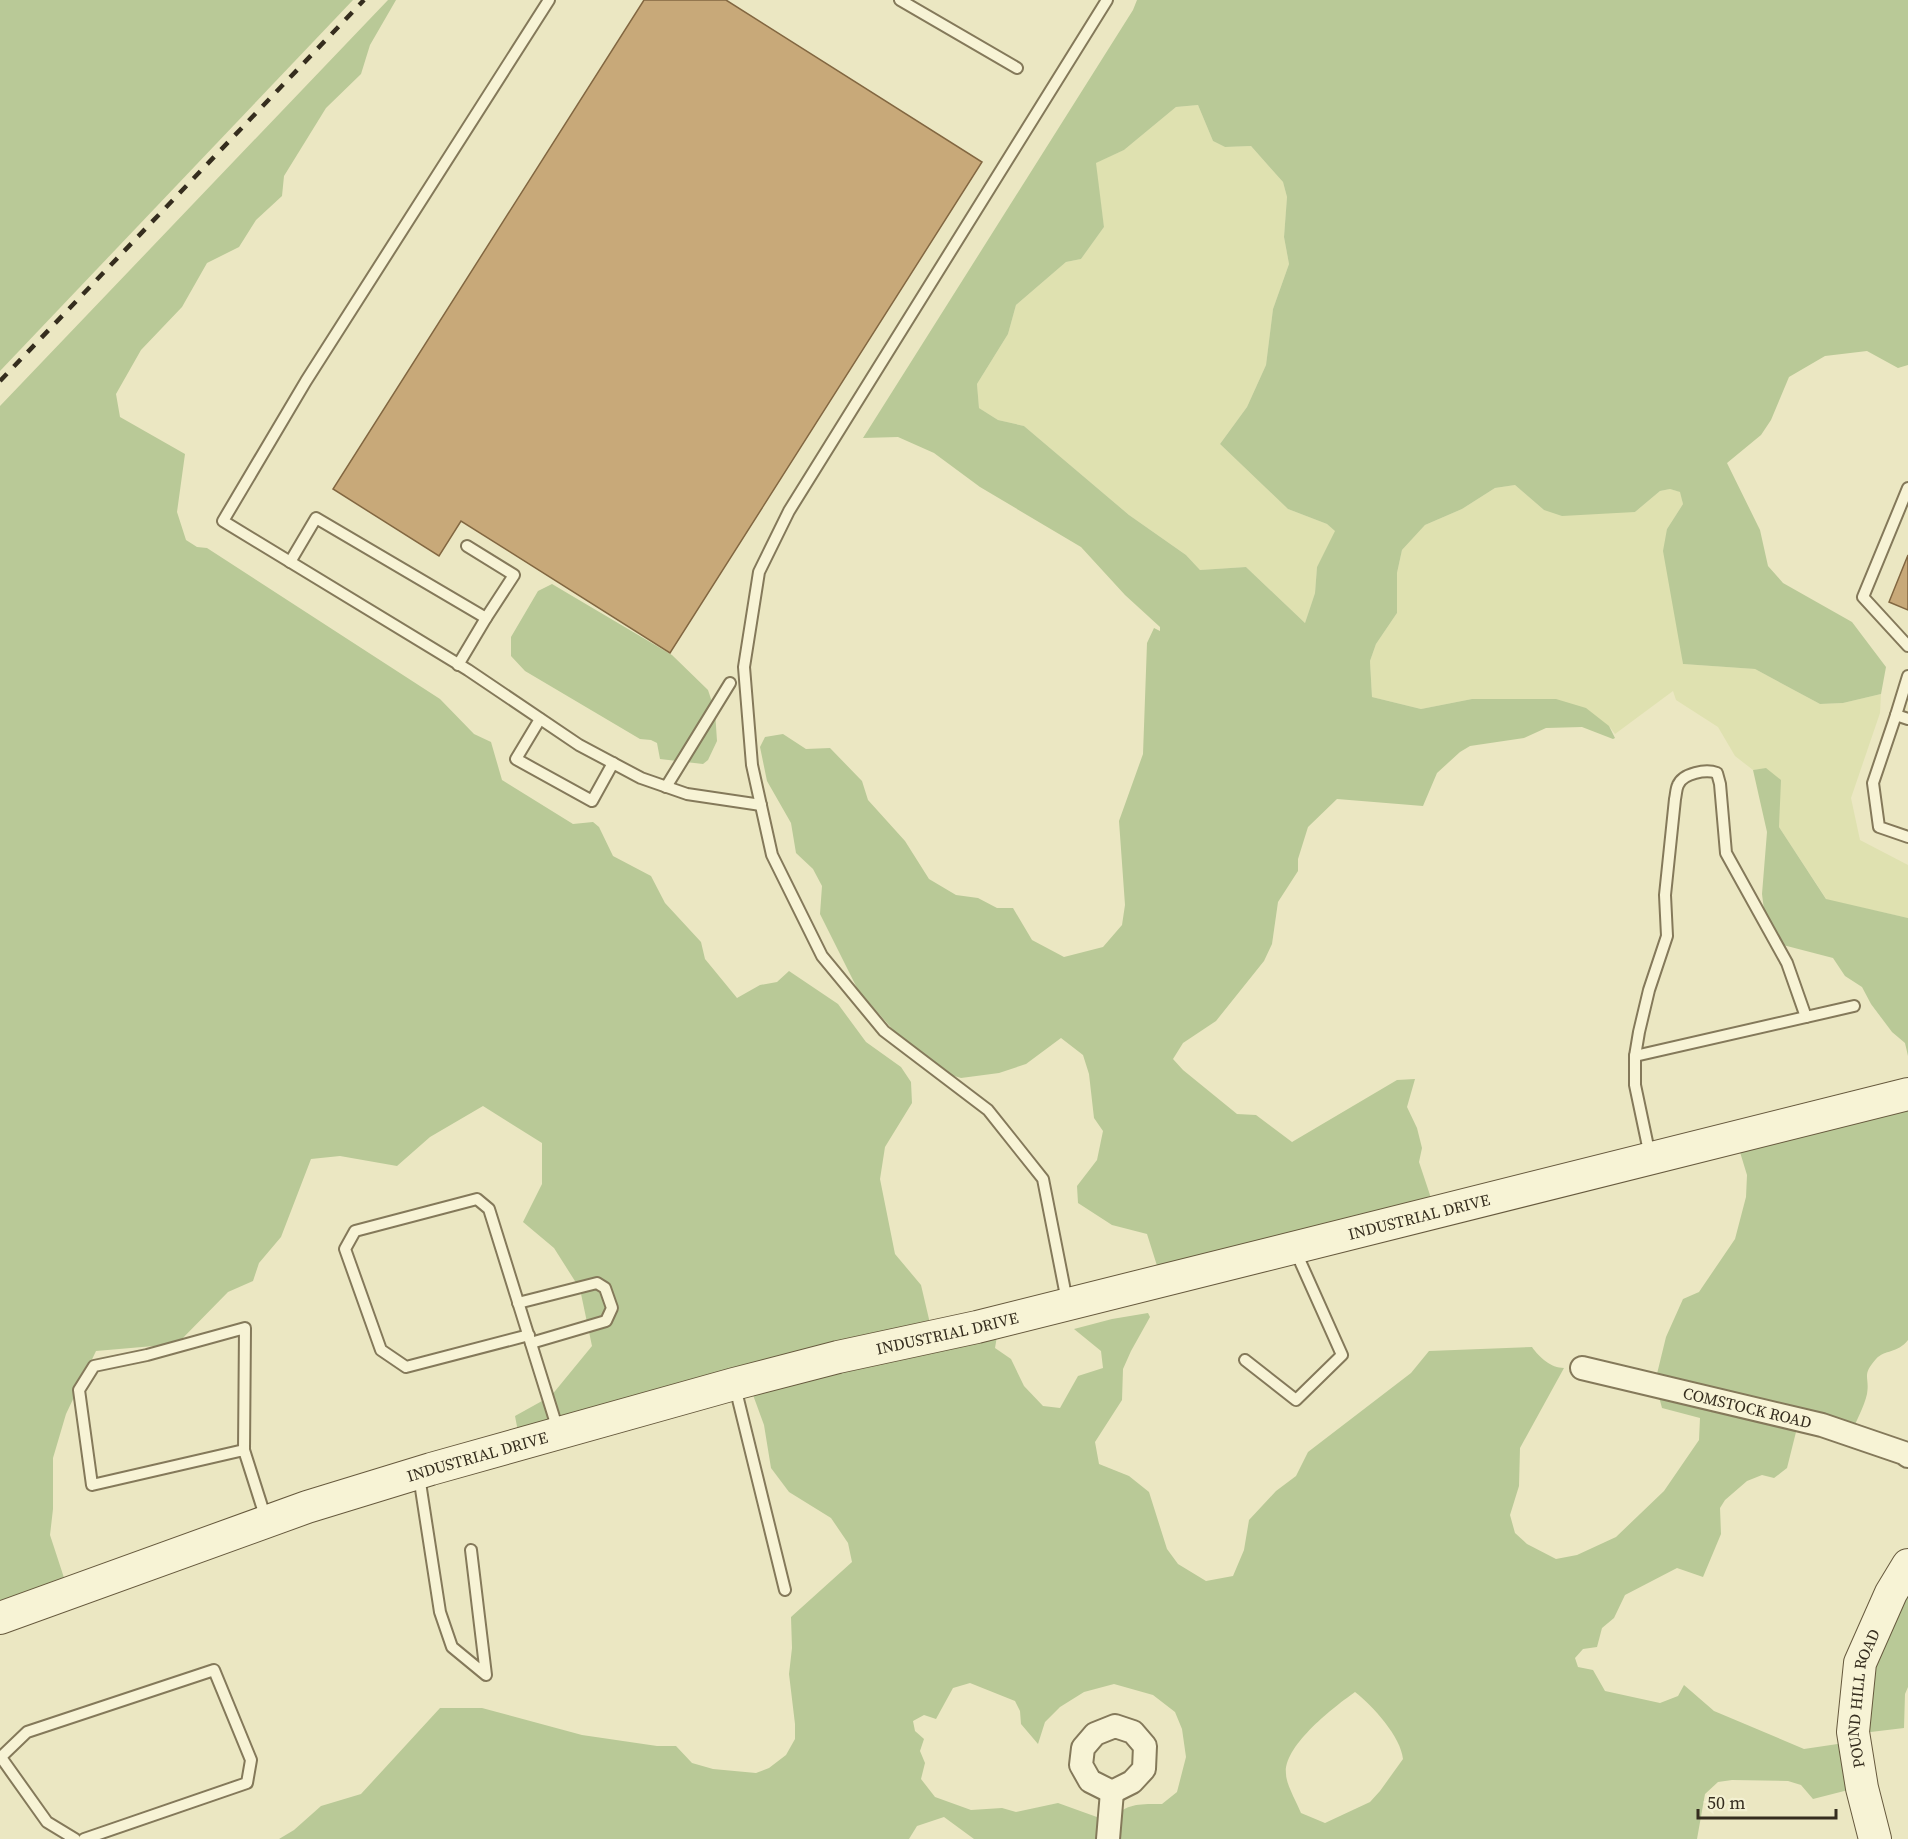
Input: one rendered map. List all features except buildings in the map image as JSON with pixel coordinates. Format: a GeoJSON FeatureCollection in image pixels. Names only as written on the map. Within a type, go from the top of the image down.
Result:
{"type":"FeatureCollection","features":[{"type":"Feature","properties":{"kind":"street","name":"INDUSTRIAL DRIVE"},"geometry":{"type":"LineString","coordinates":[[0,1618],[308,1507],[419,1473],[734,1384],[838,1357],[977,1327],[1908,1094]]}},
{"type":"Feature","properties":{"kind":"street","name":"COMSTOCK ROAD"},"geometry":{"type":"LineString","coordinates":[[1582,1368],[1822,1425],[1908,1456]]}},
{"type":"Feature","properties":{"kind":"street","name":"POUND HILL ROAD"},"geometry":{"type":"LineString","coordinates":[[1875,1839],[1862,1788],[1852,1732],[1860,1663],[1891,1593],[1908,1565]]}},
{"type":"Feature","properties":{"kind":"street"},"geometry":{"type":"LineString","coordinates":[[1108,1839],[1112,1792]]}},
{"type":"Feature","properties":{"kind":"lane"},"geometry":{"type":"LineString","coordinates":[[549,0],[306,381],[223,521],[458,665],[579,745],[641,778],[687,794],[761,805]]}},
{"type":"Feature","properties":{"kind":"lane"},"geometry":{"type":"LineString","coordinates":[[900,0],[1017,68]]}},
{"type":"Feature","properties":{"kind":"lane"},"geometry":{"type":"LineString","coordinates":[[1067,1304],[1043,1179],[988,1110],[884,1031],[822,956],[772,855],[752,765],[744,667],[759,572],[789,511],[1107,0]]}},
{"type":"Feature","properties":{"kind":"lane"},"geometry":{"type":"LineString","coordinates":[[1908,488],[1863,597],[1908,646]]}},
{"type":"Feature","properties":{"kind":"lane"},"geometry":{"type":"LineString","coordinates":[[290,562],[316,518],[486,618]]}},
{"type":"Feature","properties":{"kind":"lane"},"geometry":{"type":"LineString","coordinates":[[458,665],[514,575],[467,546]]}},
{"type":"Feature","properties":{"kind":"lane"},"geometry":{"type":"LineString","coordinates":[[1908,676],[1873,783],[1879,827],[1908,837]]}},
{"type":"Feature","properties":{"kind":"lane"},"geometry":{"type":"LineString","coordinates":[[666,787],[730,683]]}},
{"type":"Feature","properties":{"kind":"lane"},"geometry":{"type":"LineString","coordinates":[[1896,715],[1908,719]]}},
{"type":"Feature","properties":{"kind":"lane"},"geometry":{"type":"LineString","coordinates":[[540,719],[516,759],[592,801],[613,763]]}},
{"type":"Feature","properties":{"kind":"lane"},"geometry":{"type":"LineString","coordinates":[[1651,1159],[1635,1085],[1635,1056],[1648,990],[1667,936],[1665,895],[1675,799],[1678,784],[1684,777],[1709,770],[1717,773],[1726,853],[1787,963],[1806,1017]]}},
{"type":"Feature","properties":{"kind":"lane"},"geometry":{"type":"LineString","coordinates":[[1635,1056],[1854,1006]]}},
{"type":"Feature","properties":{"kind":"lane"},"geometry":{"type":"LineString","coordinates":[[518,1303],[597,1283],[604,1288],[612,1308],[606,1320],[530,1339],[405,1367],[381,1350],[345,1249],[355,1231],[477,1199],[489,1209],[518,1303],[530,1339],[559,1433]]}},
{"type":"Feature","properties":{"kind":"lane"},"geometry":{"type":"LineString","coordinates":[[1245,1360],[1296,1400],[1342,1355],[1294,1247]]}},
{"type":"Feature","properties":{"kind":"lane"},"geometry":{"type":"LineString","coordinates":[[244,1450],[92,1485],[79,1390],[94,1365],[147,1355],[245,1328],[244,1450],[267,1522]]}},
{"type":"Feature","properties":{"kind":"lane"},"geometry":{"type":"LineString","coordinates":[[734,1384],[785,1590]]}},
{"type":"Feature","properties":{"kind":"lane"},"geometry":{"type":"LineString","coordinates":[[419,1473],[440,1612],[452,1647],[486,1675],[471,1550]]}},
{"type":"Feature","properties":{"kind":"lane"},"geometry":{"type":"LineString","coordinates":[[75,1839],[47,1822],[1,1756],[27,1732],[214,1670],[251,1760],[247,1783],[84,1839]]}},
{"type":"Feature","properties":{"kind":"green space"},"geometry":{"type":"Polygon","coordinates":[[[0,0],[353,0],[0,371],[0,0]]]}},
{"type":"Feature","properties":{"kind":"green space"},"geometry":{"type":"Polygon","coordinates":[[[388,0],[396,0],[370,45],[361,74],[326,108],[284,176],[282,196],[256,220],[239,247],[207,263],[182,307],[141,350],[116,394],[120,417],[185,454],[177,512],[186,540],[197,547],[207,548],[440,699],[474,734],[491,742],[502,780],[573,824],[593,822],[599,827],[613,856],[651,876],[665,903],[701,942],[705,959],[737,998],[760,985],[777,982],[789,971],[838,1004],[866,1042],[901,1067],[911,1082],[912,1103],[885,1147],[880,1179],[895,1254],[921,1285],[932,1332],[1000,1318],[995,1348],[1011,1359],[1024,1386],[1043,1406],[1060,1408],[1078,1376],[1103,1368],[1101,1351],[1074,1329],[1148,1313],[1150,1317],[1123,1369],[1122,1400],[1095,1442],[1099,1464],[1129,1476],[1149,1492],[1167,1549],[1178,1564],[1206,1581],[1233,1576],[1244,1550],[1249,1520],[1276,1491],[1296,1476],[1308,1452],[1411,1373],[1429,1351],[1532,1347],[1546,1361],[1559,1368],[1564,1368],[1520,1448],[1519,1486],[1510,1515],[1515,1533],[1527,1544],[1556,1559],[1577,1555],[1616,1537],[1664,1491],[1699,1440],[1700,1418],[1662,1408],[1655,1382],[1666,1337],[1683,1299],[1699,1292],[1735,1239],[1746,1197],[1747,1175],[1736,1139],[1908,1096],[1908,1340],[1900,1347],[1880,1356],[1869,1369],[1867,1394],[1851,1434],[1799,1420],[1787,1468],[1774,1478],[1762,1475],[1747,1481],[1725,1500],[1720,1508],[1721,1534],[1703,1577],[1677,1568],[1625,1595],[1614,1618],[1602,1628],[1597,1647],[1583,1649],[1575,1658],[1578,1667],[1593,1670],[1605,1691],[1660,1703],[1678,1696],[1684,1685],[1714,1711],[1804,1749],[1851,1742],[1856,1788],[1813,1799],[1801,1785],[1788,1781],[1718,1782],[1705,1794],[1697,1839],[974,1839],[944,1817],[917,1826],[909,1839],[279,1839],[294,1830],[321,1806],[361,1794],[440,1708],[482,1708],[582,1735],[657,1746],[676,1746],[692,1763],[713,1769],[756,1773],[769,1768],[786,1755],[795,1739],[789,1674],[792,1648],[791,1617],[852,1562],[848,1543],[831,1518],[789,1492],[771,1468],[764,1425],[749,1384],[520,1442],[515,1416],[551,1396],[592,1346],[580,1289],[554,1248],[523,1222],[542,1184],[542,1143],[483,1106],[430,1137],[397,1166],[340,1156],[311,1159],[281,1237],[259,1263],[253,1281],[228,1292],[177,1344],[96,1351],[66,1414],[53,1458],[53,1509],[50,1535],[68,1590],[0,1615],[0,406],[388,0]],[[970,1683],[953,1688],[936,1719],[924,1715],[913,1721],[915,1731],[924,1739],[920,1751],[925,1763],[921,1779],[935,1797],[971,1810],[1002,1808],[1016,1812],[1058,1803],[1108,1821],[1121,1811],[1133,1806],[1162,1804],[1177,1792],[1186,1757],[1182,1729],[1175,1712],[1153,1695],[1114,1684],[1084,1692],[1060,1707],[1045,1722],[1038,1744],[1021,1724],[1020,1711],[1015,1701],[970,1683]],[[1355,1692],[1312,1728],[1293,1751],[1287,1763],[1288,1783],[1301,1813],[1325,1823],[1370,1802],[1403,1759],[1397,1741],[1385,1722],[1355,1692]]]}},
{"type":"Feature","properties":{"kind":"green space"},"geometry":{"type":"Polygon","coordinates":[[[1137,0],[1908,0],[1908,365],[1898,368],[1867,351],[1825,356],[1789,377],[1771,420],[1761,435],[1727,463],[1760,530],[1768,566],[1783,583],[1852,622],[1886,667],[1881,694],[1843,703],[1820,704],[1755,669],[1683,664],[1663,551],[1667,529],[1683,504],[1680,492],[1670,489],[1660,491],[1635,512],[1562,516],[1544,510],[1515,485],[1495,488],[1462,509],[1425,525],[1402,550],[1397,573],[1397,613],[1376,644],[1370,661],[1372,697],[1421,709],[1472,699],[1556,699],[1586,708],[1609,726],[1615,738],[1582,727],[1546,728],[1524,738],[1470,746],[1437,773],[1423,806],[1337,799],[1308,827],[1298,859],[1298,871],[1278,902],[1272,944],[1264,961],[1216,1021],[1183,1043],[1173,1059],[1183,1070],[1237,1114],[1256,1115],[1292,1142],[1397,1080],[1415,1079],[1407,1107],[1417,1128],[1422,1148],[1419,1162],[1434,1207],[1159,1272],[1147,1234],[1112,1225],[1078,1203],[1077,1186],[1097,1160],[1103,1131],[1094,1118],[1089,1074],[1083,1055],[1061,1038],[1026,1064],[999,1073],[961,1078],[941,1072],[908,1047],[858,990],[820,914],[822,886],[813,869],[796,853],[791,823],[767,781],[760,747],[765,737],[783,734],[806,749],[830,748],[862,781],[868,800],[905,841],[929,879],[956,895],[978,898],[997,908],[1013,908],[1032,940],[1064,957],[1103,947],[1122,925],[1125,905],[1119,821],[1143,754],[1147,643],[1154,628],[1160,631],[1160,627],[1125,595],[1081,547],[980,487],[934,453],[898,437],[863,438],[1133,10],[1137,0]],[[1198,105],[1176,107],[1124,150],[1096,163],[1104,227],[1081,259],[1066,262],[1016,305],[1008,334],[977,384],[979,408],[998,420],[1024,426],[1129,515],[1186,555],[1200,570],[1246,567],[1305,623],[1315,593],[1317,567],[1335,531],[1327,524],[1288,509],[1220,444],[1247,407],[1266,365],[1273,309],[1289,264],[1284,237],[1287,197],[1283,182],[1251,146],[1225,147],[1213,141],[1198,105]]]}},
{"type":"Feature","properties":{"kind":"green space"},"geometry":{"type":"Polygon","coordinates":[[[1198,105],[1213,141],[1225,147],[1251,146],[1283,182],[1287,197],[1284,237],[1289,264],[1273,309],[1266,365],[1247,407],[1220,444],[1288,509],[1327,524],[1336,531],[1317,567],[1315,593],[1305,623],[1246,567],[1200,570],[1186,555],[1129,515],[1024,426],[998,420],[979,408],[977,384],[1008,334],[1016,305],[1066,262],[1081,259],[1104,227],[1095,163],[1124,150],[1176,107],[1198,105]]]}},
{"type":"Feature","properties":{"kind":"green space"},"geometry":{"type":"Polygon","coordinates":[[[1515,485],[1544,510],[1635,512],[1660,491],[1670,489],[1681,492],[1683,504],[1667,529],[1683,664],[1755,669],[1820,704],[1843,703],[1881,694],[1880,713],[1851,798],[1860,840],[1908,865],[1908,918],[1827,900],[1779,827],[1780,780],[1766,769],[1753,770],[1735,756],[1718,727],[1676,700],[1673,691],[1615,734],[1609,726],[1472,699],[1421,709],[1372,697],[1370,661],[1376,644],[1397,613],[1397,573],[1402,550],[1425,525],[1462,509],[1495,488],[1515,485]]]}},
{"type":"Feature","properties":{"kind":"green space"},"geometry":{"type":"Polygon","coordinates":[[[552,584],[672,655],[708,690],[715,711],[717,741],[708,760],[703,764],[660,759],[657,743],[640,739],[525,671],[511,656],[511,637],[538,591],[552,584]]]}},
{"type":"Feature","properties":{"kind":"green space"},"geometry":{"type":"Polygon","coordinates":[[[1766,768],[1781,780],[1779,827],[1826,899],[1908,918],[1908,1056],[1905,1043],[1892,1032],[1871,1004],[1862,987],[1845,976],[1833,958],[1783,945],[1766,926],[1762,894],[1767,832],[1753,770],[1766,768]]]}},
{"type":"Feature","properties":{"kind":"green space"},"geometry":{"type":"Polygon","coordinates":[[[1908,1559],[1908,1687],[1905,1694],[1904,1728],[1854,1734],[1908,1559]]]}},
{"type":"Feature","properties":{"kind":"railway"},"geometry":{"type":"LineString","coordinates":[[0,381],[364,0]]}}]}
